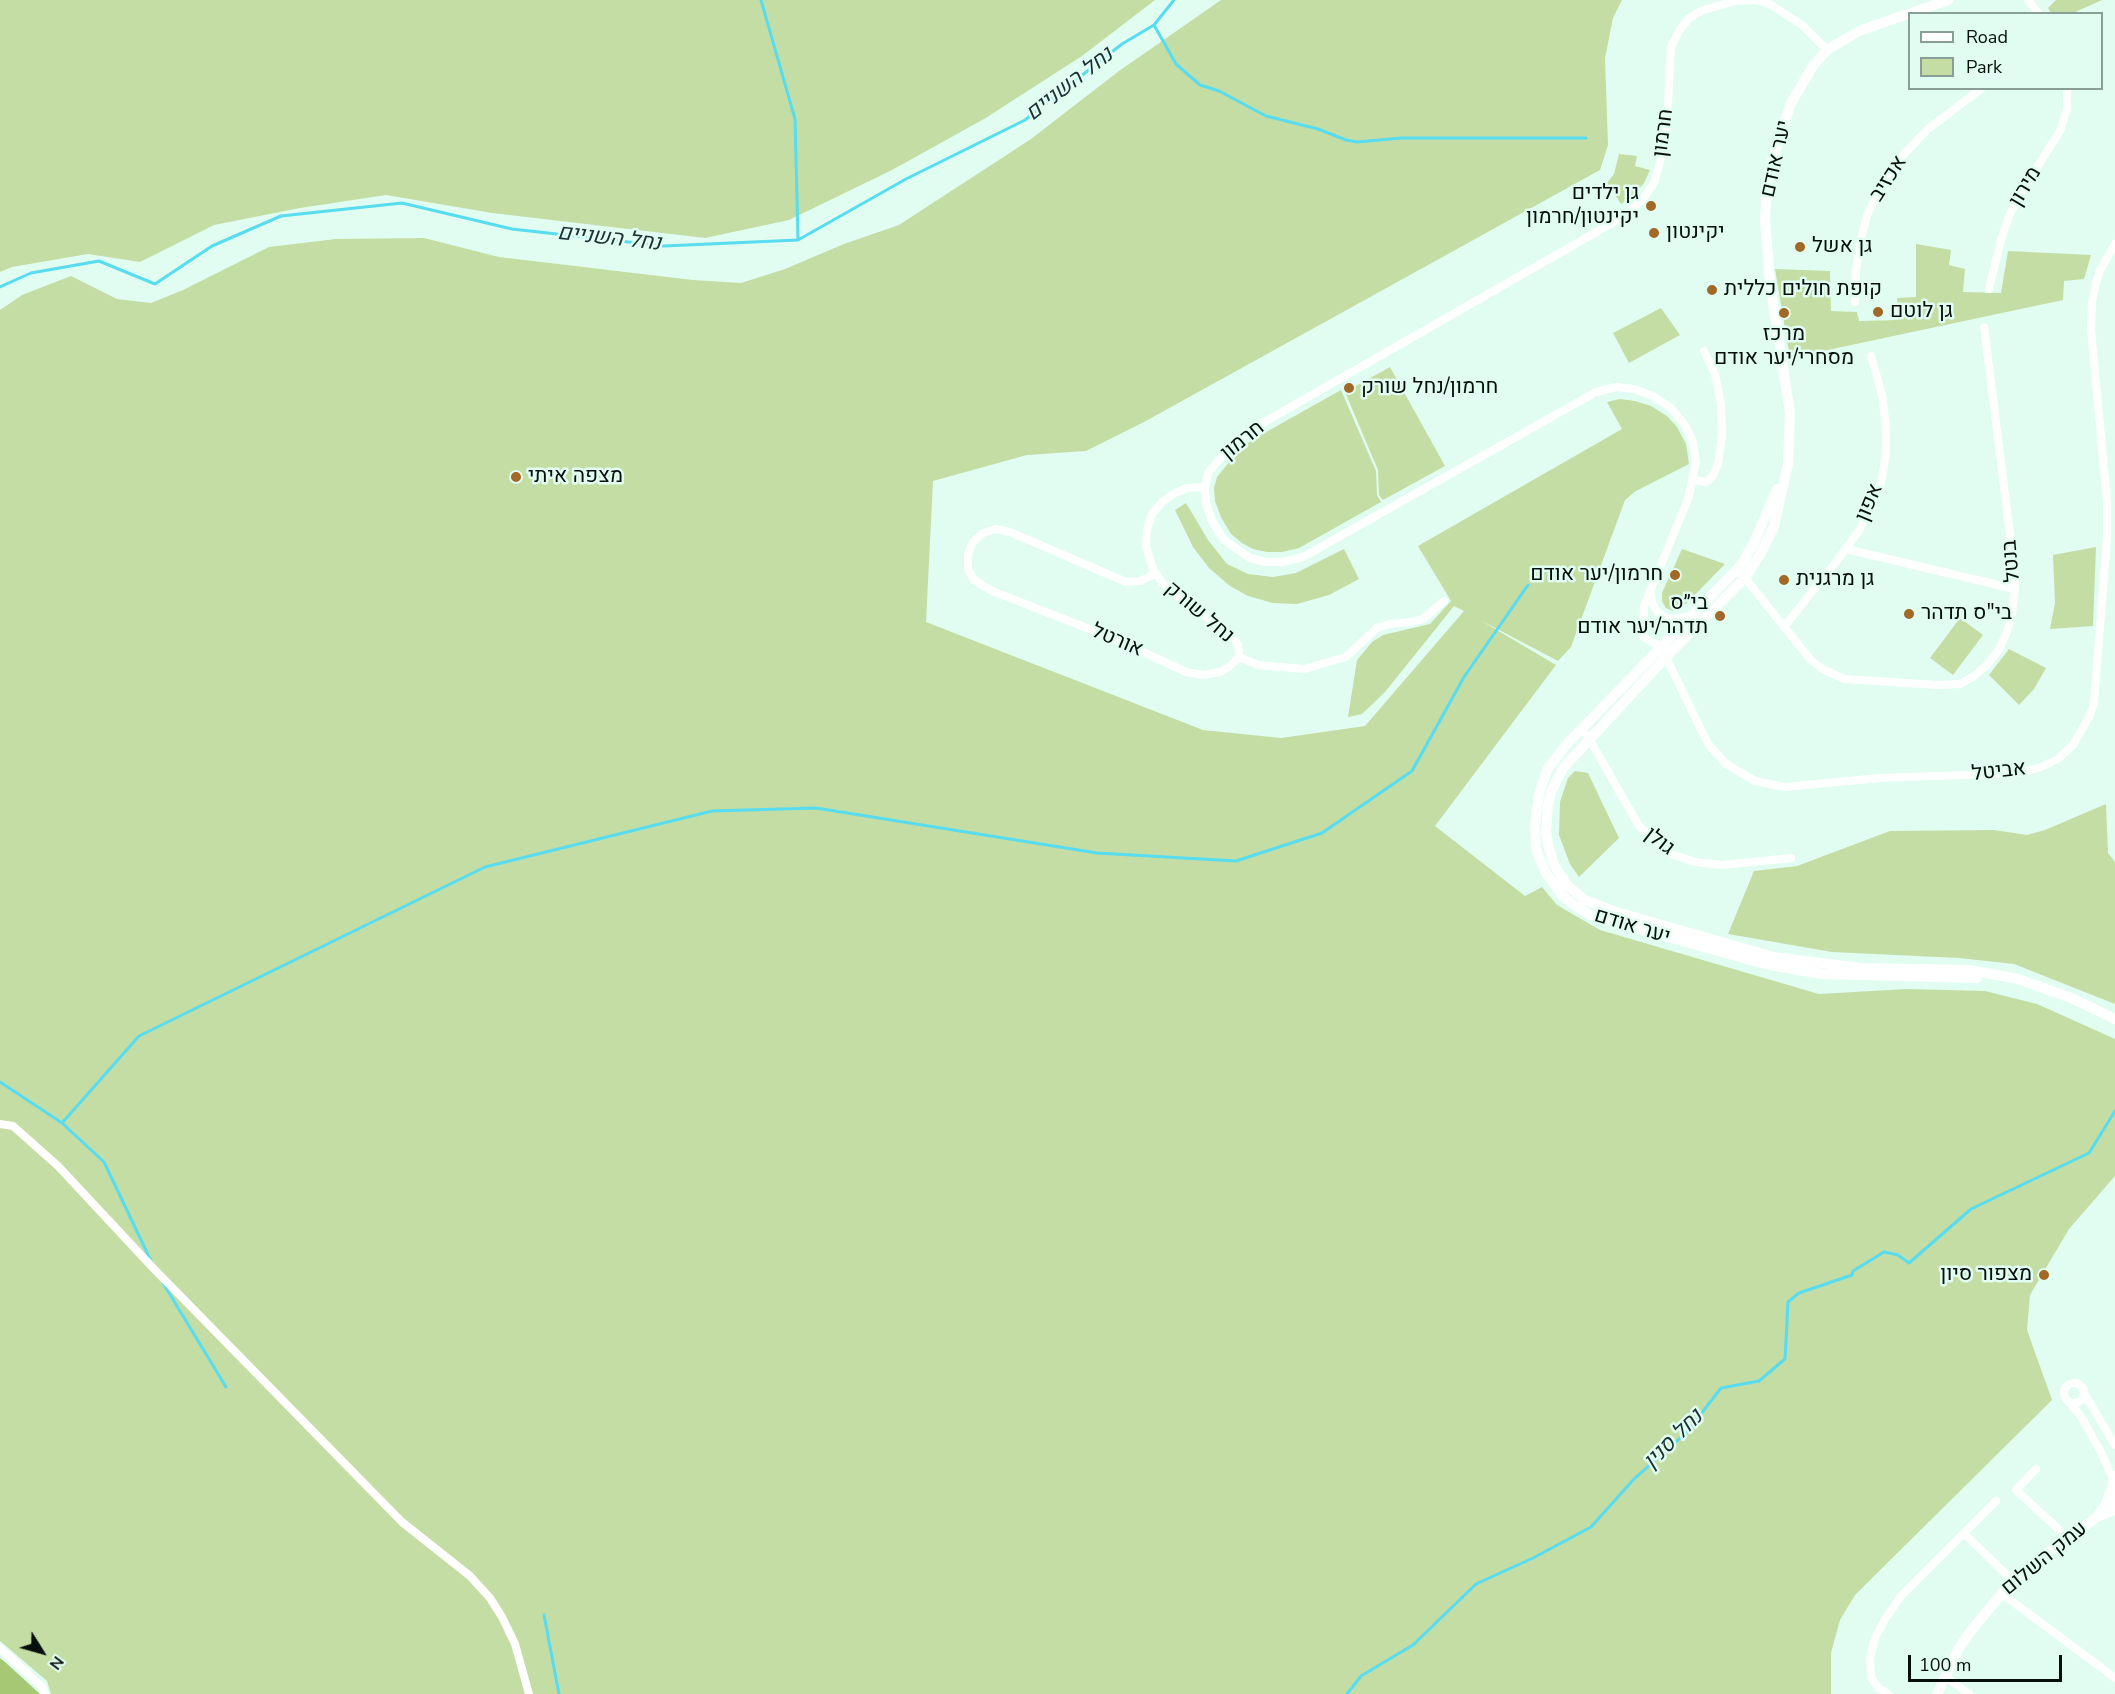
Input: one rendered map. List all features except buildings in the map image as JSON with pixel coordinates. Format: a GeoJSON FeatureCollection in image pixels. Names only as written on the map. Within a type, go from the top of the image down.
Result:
{"type":"FeatureCollection","features":[{"type":"Feature","properties":{"kind":"street","name":"חרמון"},"geometry":{"type":"LineString","coordinates":[[1205,487],[1208,473],[1219,458],[1247,432],[1626,215],[1643,200],[1654,183],[1666,141],[1671,47],[1678,32],[1689,18],[1703,10],[1736,1],[1755,0],[1768,3],[1802,25],[1827,50]]}},
{"type":"Feature","properties":{"kind":"street","name":"יער אודם"},"geometry":{"type":"LineString","coordinates":[[1911,12],[1948,0]]}},
{"type":"Feature","properties":{"kind":"street"},"geometry":{"type":"LineString","coordinates":[[2028,0],[2037,12]]}},
{"type":"Feature","properties":{"kind":"street","name":"יער אודם"},"geometry":{"type":"LineString","coordinates":[[1908,13],[1859,31],[1827,50],[1813,66],[1791,103],[1776,146],[1767,185],[1766,241],[1770,284],[1790,413],[1788,464],[1774,526],[1745,578],[1561,751],[1547,770],[1539,794],[1534,824],[1536,849],[1546,873],[1562,895],[1580,910],[1601,919],[1770,965],[1798,970],[1844,975],[1971,977],[2019,985],[2115,1025]]}},
{"type":"Feature","properties":{"kind":"street","name":"אכזיב"},"geometry":{"type":"LineString","coordinates":[[1855,302],[1856,270],[1867,215],[1891,168],[1928,129],[1979,90]]}},
{"type":"Feature","properties":{"kind":"street","name":"מירון"},"geometry":{"type":"LineString","coordinates":[[1989,289],[2010,214],[2060,131],[2067,109],[2067,90]]}},
{"type":"Feature","properties":{"kind":"street","name":"אביטל"},"geometry":{"type":"LineString","coordinates":[[1664,652],[1700,730],[1715,754],[1738,772],[1769,785],[1798,787],[1879,778],[2020,774],[2058,759],[2066,752],[2073,745],[2090,715],[2096,687],[2107,540],[2107,502],[2092,320],[2096,283],[2103,262],[2115,244]]}},
{"type":"Feature","properties":{"kind":"street","name":"בנטל"},"geometry":{"type":"LineString","coordinates":[[1736,570],[1745,578],[1804,652],[1822,669],[1844,679],[1938,686],[1960,684],[1987,665],[1999,649],[2012,615],[2014,567],[1984,327]]}},
{"type":"Feature","properties":{"kind":"street"},"geometry":{"type":"LineString","coordinates":[[1693,480],[1707,482],[1713,475],[1718,464],[1722,435],[1722,404],[1715,374],[1704,351]]}},
{"type":"Feature","properties":{"kind":"street","name":"אפון"},"geometry":{"type":"LineString","coordinates":[[1784,627],[1860,529],[1881,483],[1886,454],[1886,428],[1882,395],[1871,356]]}},
{"type":"Feature","properties":{"kind":"street"},"geometry":{"type":"LineString","coordinates":[[1205,487],[1206,503],[1212,521],[1224,540],[1250,558],[1266,562],[1283,562],[1302,557],[1596,392],[1616,387],[1634,389],[1653,396],[1671,408],[1685,425],[1693,442],[1696,462],[1688,499],[1644,606],[1643,637],[1664,652]]}},
{"type":"Feature","properties":{"kind":"street","name":"יער אודם"},"geometry":{"type":"LineString","coordinates":[[1788,464],[1754,543],[1736,570],[1692,615],[1664,652],[1563,768],[1556,780],[1551,792],[1547,819],[1548,845],[1555,867],[1568,886],[1585,900],[1613,911],[1774,957],[1861,968],[1969,970],[2019,979],[2071,998],[2115,1019]]}},
{"type":"Feature","properties":{"kind":"street","name":"נחל שורק"},"geometry":{"type":"LineString","coordinates":[[1205,487],[1187,488],[1174,493],[1162,502],[1152,514],[1147,530],[1146,546],[1155,573],[1162,582],[1180,599],[1233,637],[1238,645],[1239,657],[1258,665],[1304,669],[1347,657],[1377,628],[1423,619],[1444,601]]}},
{"type":"Feature","properties":{"kind":"street","name":"אורטל"},"geometry":{"type":"LineString","coordinates":[[1155,573],[1141,581],[1126,582],[1010,532],[996,529],[983,533],[973,542],[968,554],[968,569],[974,580],[992,591],[1114,639],[1186,672],[1203,675],[1220,672],[1239,657]]}},
{"type":"Feature","properties":{"kind":"street"},"geometry":{"type":"LineString","coordinates":[[1846,549],[2014,589]]}},
{"type":"Feature","properties":{"kind":"street"},"geometry":{"type":"LineString","coordinates":[[1651,590],[1652,603],[1665,618],[1675,619],[1692,615]]}},
{"type":"Feature","properties":{"kind":"street","name":"גולן"},"geometry":{"type":"LineString","coordinates":[[1583,728],[1639,826],[1671,854],[1695,862],[1722,865],[1791,858]]}},
{"type":"Feature","properties":{"kind":"street"},"geometry":{"type":"LineString","coordinates":[[0,1124],[13,1126],[58,1166],[147,1261],[402,1522],[470,1576],[490,1598],[502,1617],[515,1644],[529,1694]]}},
{"type":"Feature","properties":{"kind":"street"},"geometry":{"type":"LineString","coordinates":[[2114,1477],[2080,1415],[2067,1400],[2064,1390],[2070,1383],[2080,1384],[2115,1445]]}},
{"type":"Feature","properties":{"kind":"street"},"geometry":{"type":"LineString","coordinates":[[2067,1400],[2077,1402],[2084,1394]]}},
{"type":"Feature","properties":{"kind":"street"},"geometry":{"type":"LineString","coordinates":[[2036,1469],[2016,1490],[2068,1539]]}},
{"type":"Feature","properties":{"kind":"street","name":"עמק השלום"},"geometry":{"type":"LineString","coordinates":[[1937,1694],[1959,1648],[2001,1593],[2013,1581],[2097,1516],[2113,1496],[2114,1477]]}},
{"type":"Feature","properties":{"kind":"street"},"geometry":{"type":"LineString","coordinates":[[1888,1694],[1878,1688],[1871,1677],[1870,1659],[1875,1638],[1901,1596],[1996,1501]]}},
{"type":"Feature","properties":{"kind":"street","name":"עמק השלום"},"geometry":{"type":"LineString","coordinates":[[2097,1516],[2115,1510]]}},
{"type":"Feature","properties":{"kind":"street"},"geometry":{"type":"LineString","coordinates":[[1964,1533],[2013,1581]]}},
{"type":"Feature","properties":{"kind":"street"},"geometry":{"type":"LineString","coordinates":[[2001,1593],[2115,1678]]}},
{"type":"Feature","properties":{"kind":"street"},"geometry":{"type":"LineString","coordinates":[[0,1648],[43,1688],[45,1694]]}},
{"type":"Feature","properties":{"kind":"street"},"geometry":{"type":"LineString","coordinates":[[1945,1676],[1969,1694]]}},
{"type":"Feature","properties":{"kind":"green space"},"geometry":{"type":"Polygon","coordinates":[[[0,0],[1155,0],[1082,56],[984,119],[892,170],[789,220],[705,238],[492,213],[386,195],[300,208],[214,225],[140,262],[88,254],[12,267],[0,272],[0,0]]]}},
{"type":"Feature","properties":{"kind":"green space"},"geometry":{"type":"Polygon","coordinates":[[[1221,0],[1622,0],[1613,18],[1605,58],[1608,145],[1600,170],[1144,422],[1086,451],[1027,455],[933,481],[926,622],[1203,730],[1281,738],[1365,726],[1464,611],[1454,606],[1385,692],[1362,714],[1348,717],[1357,660],[1372,642],[1383,635],[1430,624],[1451,601],[1418,546],[1622,429],[1607,402],[1620,399],[1635,401],[1651,406],[1667,416],[1677,427],[1686,444],[1689,464],[1636,491],[1625,500],[1571,647],[1558,661],[1480,620],[1556,665],[1435,826],[1525,896],[1542,887],[1557,905],[1600,930],[1819,994],[1907,989],[1985,991],[2037,1004],[2115,1039],[2115,1176],[2069,1229],[2030,1295],[2027,1330],[2052,1400],[1855,1595],[1840,1620],[1831,1653],[1831,1694],[51,1694],[47,1681],[0,1641],[0,310],[22,295],[71,276],[117,299],[151,303],[183,290],[269,247],[336,239],[424,238],[499,257],[693,280],[741,283],[785,269],[844,244],[899,225],[1031,139],[1119,71],[1221,0]]]}},
{"type":"Feature","properties":{"kind":"green space"},"geometry":{"type":"Polygon","coordinates":[[[2056,0],[2102,0],[2075,12],[2050,12],[2048,8],[2056,0]]]}},
{"type":"Feature","properties":{"kind":"green space"},"geometry":{"type":"Polygon","coordinates":[[[1619,154],[1637,156],[1635,166],[1650,170],[1644,183],[1634,195],[1621,204],[1607,183],[1614,174],[1619,154]]]}},
{"type":"Feature","properties":{"kind":"green space"},"geometry":{"type":"Polygon","coordinates":[[[1916,244],[1951,250],[1949,265],[1965,269],[1963,292],[2001,293],[2008,251],[2091,255],[2084,279],[2064,281],[2063,300],[1790,358],[1775,269],[1830,271],[1831,311],[1857,312],[1859,321],[1898,320],[1897,298],[1916,297],[1916,244]]]}},
{"type":"Feature","properties":{"kind":"green space"},"geometry":{"type":"Polygon","coordinates":[[[1661,308],[1680,335],[1629,363],[1613,333],[1661,308]]]}},
{"type":"Feature","properties":{"kind":"green space"},"geometry":{"type":"Polygon","coordinates":[[[1390,367],[1445,466],[1383,500],[1379,495],[1378,470],[1345,392],[1390,367]]]}},
{"type":"Feature","properties":{"kind":"green space"},"geometry":{"type":"Polygon","coordinates":[[[1341,390],[1376,471],[1377,495],[1381,502],[1299,548],[1282,552],[1267,552],[1253,549],[1242,543],[1231,534],[1221,517],[1215,501],[1214,488],[1217,477],[1239,450],[1252,440],[1341,390]]]}},
{"type":"Feature","properties":{"kind":"green space"},"geometry":{"type":"Polygon","coordinates":[[[1186,503],[1208,540],[1227,564],[1248,574],[1273,577],[1296,573],[1344,549],[1359,579],[1329,595],[1297,604],[1273,603],[1248,596],[1230,586],[1209,568],[1193,547],[1175,510],[1186,503]]]}},
{"type":"Feature","properties":{"kind":"green space"},"geometry":{"type":"Polygon","coordinates":[[[2096,547],[2093,626],[2050,629],[2055,603],[2053,555],[2096,547]]]}},
{"type":"Feature","properties":{"kind":"green space"},"geometry":{"type":"Polygon","coordinates":[[[1682,549],[1725,564],[1680,610],[1673,611],[1666,608],[1662,601],[1662,593],[1682,549]]]}},
{"type":"Feature","properties":{"kind":"green space"},"geometry":{"type":"Polygon","coordinates":[[[1960,618],[1983,635],[1953,675],[1930,658],[1960,618]]]}},
{"type":"Feature","properties":{"kind":"green space"},"geometry":{"type":"Polygon","coordinates":[[[2009,649],[2046,668],[2034,689],[2019,705],[1989,675],[2009,649]]]}},
{"type":"Feature","properties":{"kind":"green space"},"geometry":{"type":"Polygon","coordinates":[[[1575,771],[1588,773],[1619,838],[1579,877],[1570,864],[1559,835],[1560,802],[1568,778],[1575,771]]]}},
{"type":"Feature","properties":{"kind":"green space"},"geometry":{"type":"Polygon","coordinates":[[[2106,804],[2108,853],[2115,862],[2115,1004],[2014,964],[1959,958],[1832,952],[1728,934],[1754,871],[1797,866],[1890,831],[1994,830],[2027,835],[2045,830],[2106,804]]]}},
{"type":"Feature","properties":{"kind":"green space"},"geometry":{"type":"Polygon","coordinates":[[[0,1658],[5,1662],[40,1694],[0,1694],[0,1658]]]}},
{"type":"Feature","properties":{"kind":"waterway"},"geometry":{"type":"LineString","coordinates":[[761,0],[795,119],[798,239]]}},
{"type":"Feature","properties":{"kind":"waterway","name":"נחל השניים"},"geometry":{"type":"LineString","coordinates":[[0,287],[31,273],[99,261],[155,284],[212,246],[281,216],[402,203],[512,229],[664,246],[798,240],[906,179],[1025,120],[1122,44],[1154,25],[1174,0]]}},
{"type":"Feature","properties":{"kind":"waterway"},"geometry":{"type":"LineString","coordinates":[[1154,25],[1176,64],[1200,85],[1219,91],[1266,116],[1318,129],[1346,140],[1357,142],[1401,138],[1586,138]]}},
{"type":"Feature","properties":{"kind":"waterway"},"geometry":{"type":"LineString","coordinates":[[62,1123],[139,1036],[485,867],[712,811],[816,808],[1097,853],[1236,861],[1322,833],[1412,771],[1464,677],[1528,585]]}},
{"type":"Feature","properties":{"kind":"waterway"},"geometry":{"type":"LineString","coordinates":[[0,1082],[62,1123],[104,1162],[151,1261]]}},
{"type":"Feature","properties":{"kind":"waterway","name":"נחל סנין"},"geometry":{"type":"LineString","coordinates":[[1347,1694],[1361,1676],[1413,1645],[1476,1584],[1533,1558],[1591,1527],[1634,1479],[1687,1432],[1721,1388],[1759,1381],[1785,1359],[1788,1302],[1799,1293],[1852,1275],[1853,1271],[1884,1252],[1898,1255],[1909,1263],[1971,1209],[2089,1153],[2115,1111]]}},
{"type":"Feature","properties":{"kind":"waterway"},"geometry":{"type":"LineString","coordinates":[[163,1283],[226,1387]]}},
{"type":"Feature","properties":{"kind":"waterway"},"geometry":{"type":"LineString","coordinates":[[544,1615],[559,1694]]}},
{"type":"Feature","properties":{"kind":"place","name":"גן ילדים יקינטון/חרמון"},"geometry":{"type":"Point","coordinates":[1651,206]}},
{"type":"Feature","properties":{"kind":"place","name":"יקינטון"},"geometry":{"type":"Point","coordinates":[1654,233]}},
{"type":"Feature","properties":{"kind":"place","name":"גן אשל"},"geometry":{"type":"Point","coordinates":[1800,247]}},
{"type":"Feature","properties":{"kind":"place","name":"קופת חולים כללית"},"geometry":{"type":"Point","coordinates":[1712,290]}},
{"type":"Feature","properties":{"kind":"place","name":"גן לוטם"},"geometry":{"type":"Point","coordinates":[1878,312]}},
{"type":"Feature","properties":{"kind":"place","name":"מרכז מסחרי/יער אודם"},"geometry":{"type":"Point","coordinates":[1784,313]}},
{"type":"Feature","properties":{"kind":"place","name":"חרמון/נחל שורק"},"geometry":{"type":"Point","coordinates":[1349,388]}},
{"type":"Feature","properties":{"kind":"place","name":"מצפה איתי"},"geometry":{"type":"Point","coordinates":[516,477]}},
{"type":"Feature","properties":{"kind":"place","name":"חרמון/יער אודם"},"geometry":{"type":"Point","coordinates":[1675,575]}},
{"type":"Feature","properties":{"kind":"place","name":"גן מרגנית"},"geometry":{"type":"Point","coordinates":[1784,580]}},
{"type":"Feature","properties":{"kind":"place","name":"בי\"ס תדהר"},"geometry":{"type":"Point","coordinates":[1909,614]}},
{"type":"Feature","properties":{"kind":"place","name":"בי״ס תדהר/יער אודם"},"geometry":{"type":"Point","coordinates":[1720,616]}},
{"type":"Feature","properties":{"kind":"place","name":"מצפור סיון"},"geometry":{"type":"Point","coordinates":[2044,1275]}}]}
